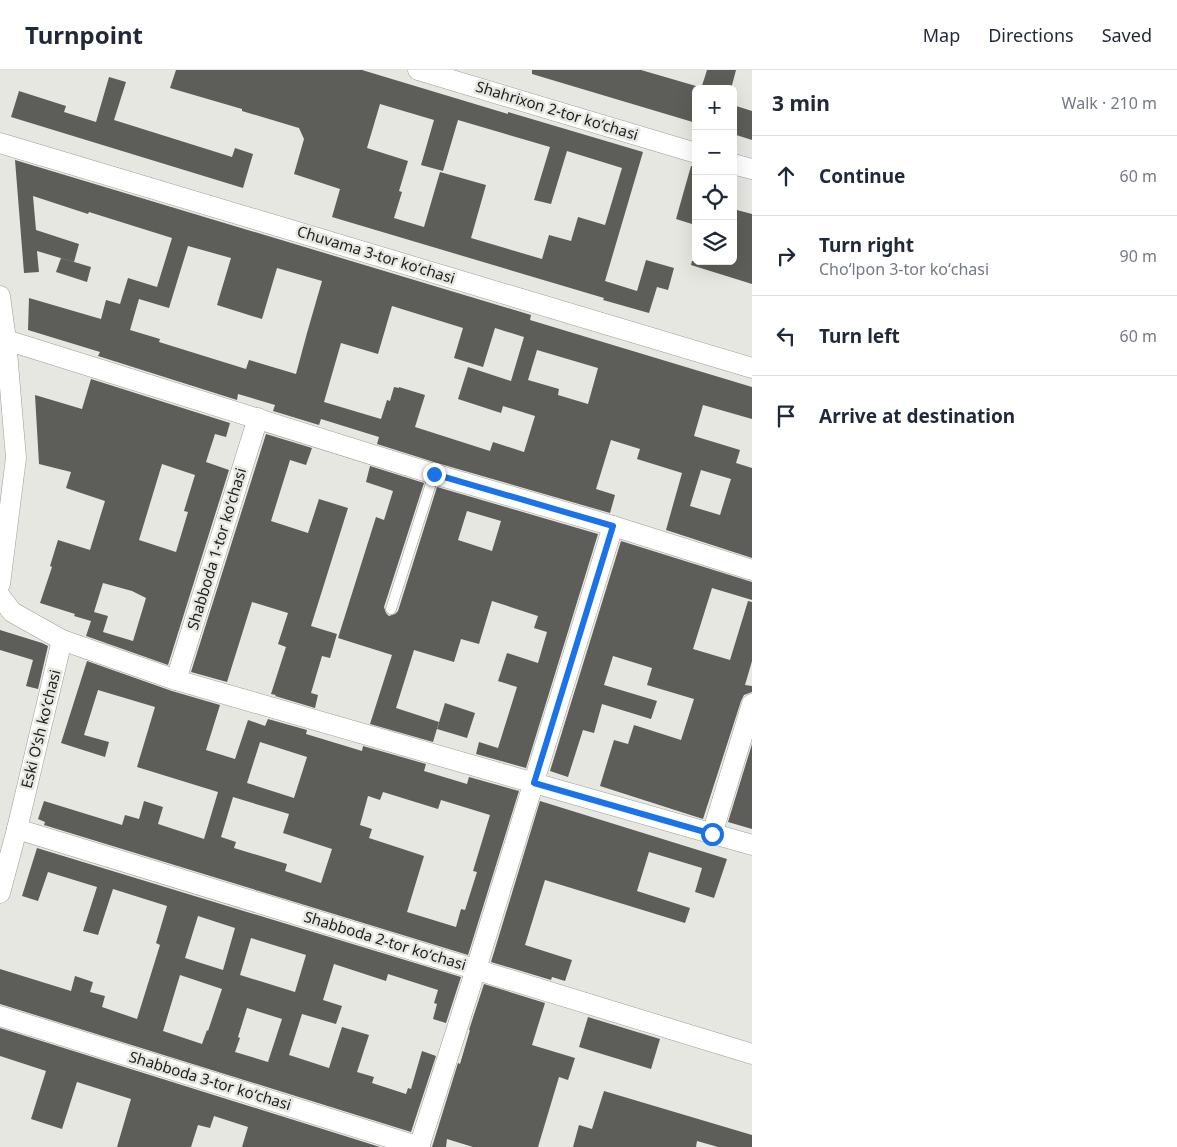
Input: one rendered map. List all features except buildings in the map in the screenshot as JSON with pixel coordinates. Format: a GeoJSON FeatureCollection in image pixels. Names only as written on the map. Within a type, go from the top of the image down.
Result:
{"type":"FeatureCollection","features":[{"type":"Feature","properties":{"kind":"street","name":"Shahrixon 2-tor koʻchasi"},"geometry":{"type":"LineString","coordinates":[[418,70],[692,151]]}},
{"type":"Feature","properties":{"kind":"street","name":"Chuvama 3-tor koʻchasi"},"geometry":{"type":"LineString","coordinates":[[0,142],[752,368]]}},
{"type":"Feature","properties":{"kind":"street"},"geometry":{"type":"LineString","coordinates":[[737,165],[752,169]]}},
{"type":"Feature","properties":{"kind":"street"},"geometry":{"type":"LineString","coordinates":[[0,296],[6,340],[16,458],[0,584]]}},
{"type":"Feature","properties":{"kind":"street"},"geometry":{"type":"LineString","coordinates":[[6,340],[434,474],[613,526],[752,570]]}},
{"type":"Feature","properties":{"kind":"street","name":"Shabboda 1-tor koʻchasi"},"geometry":{"type":"LineString","coordinates":[[176,680],[258,418]]}},
{"type":"Feature","properties":{"kind":"street"},"geometry":{"type":"LineString","coordinates":[[419,1147],[613,526]]}},
{"type":"Feature","properties":{"kind":"street"},"geometry":{"type":"LineString","coordinates":[[0,596],[12,612],[62,640],[176,680],[752,845]]}},
{"type":"Feature","properties":{"kind":"street","name":"Eski Oʻsh koʻchasi"},"geometry":{"type":"LineString","coordinates":[[0,893],[62,640]]}},
{"type":"Feature","properties":{"kind":"street"},"geometry":{"type":"LineString","coordinates":[[712,834],[752,704]]}},
{"type":"Feature","properties":{"kind":"street","name":"Shabboda 2-tor koʻchasi"},"geometry":{"type":"LineString","coordinates":[[17,829],[752,1054]]}},
{"type":"Feature","properties":{"kind":"street","name":"Shabboda 3-tor koʻchasi"},"geometry":{"type":"LineString","coordinates":[[0,1016],[419,1147]]}},
{"type":"Feature","properties":{"kind":"lane"},"geometry":{"type":"LineString","coordinates":[[391,610],[434,474]]}},
{"type":"Feature","properties":{"kind":"route"},"geometry":{"type":"LineString","coordinates":[[434,474],[613,526],[534,783],[712,834]]}}]}
